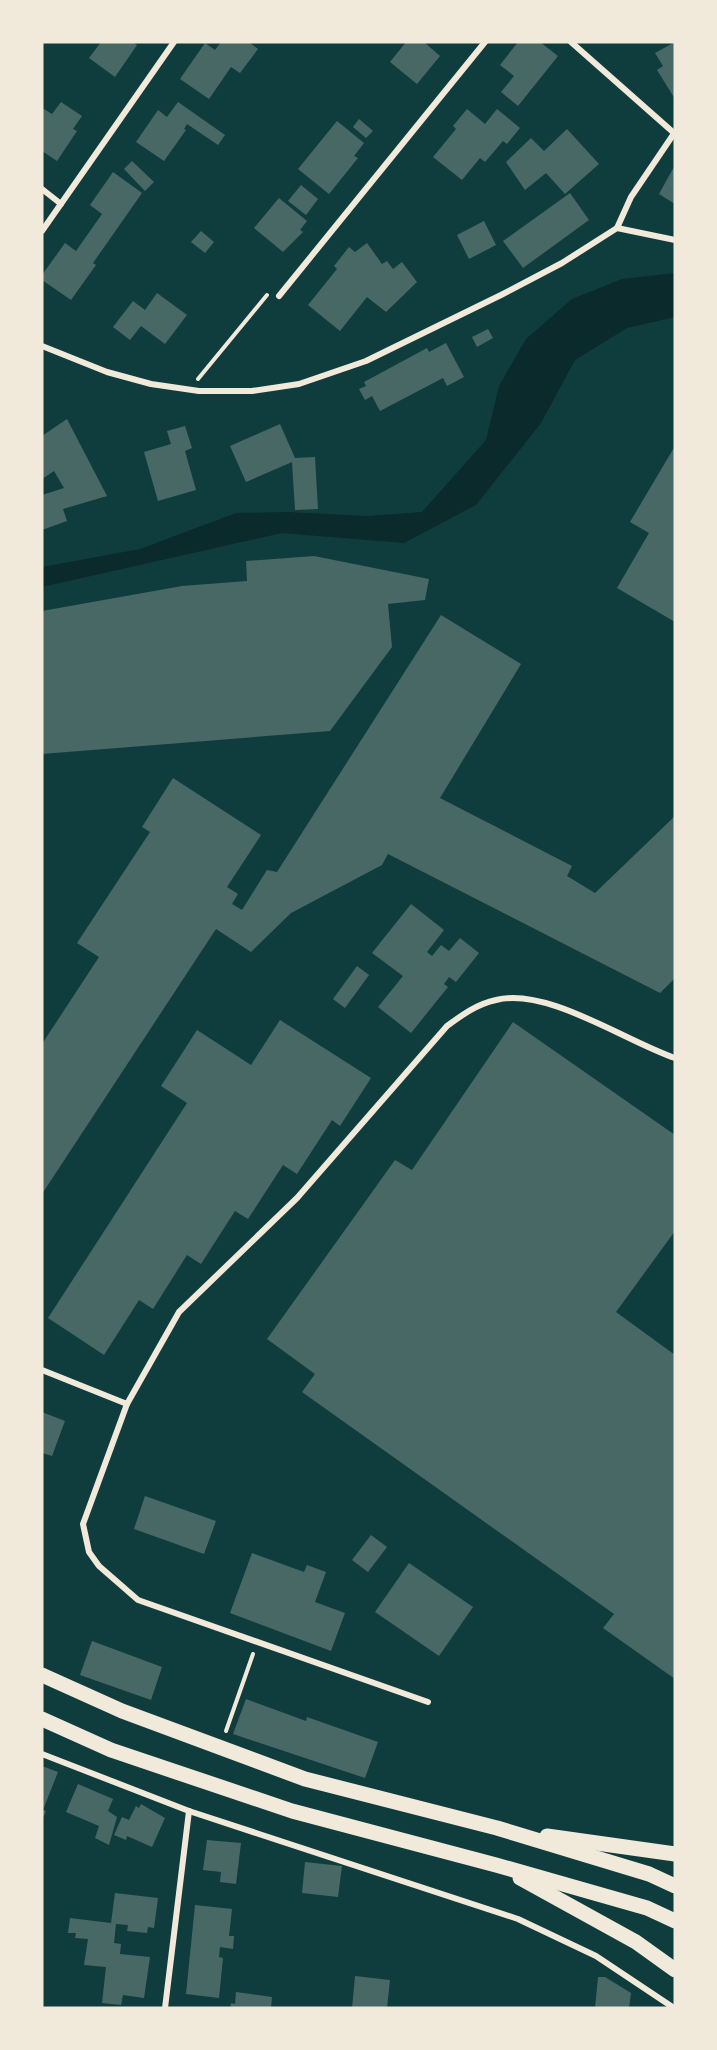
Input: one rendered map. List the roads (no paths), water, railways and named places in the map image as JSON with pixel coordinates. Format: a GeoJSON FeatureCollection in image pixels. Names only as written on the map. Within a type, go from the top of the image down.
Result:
{"type":"FeatureCollection","features":[{"type":"Feature","properties":{"kind":"main road"},"geometry":{"type":"LineString","coordinates":[[42,1675],[122,1712],[304,1779],[496,1828],[649,1874],[675,1886]]}},
{"type":"Feature","properties":{"kind":"main road"},"geometry":{"type":"LineString","coordinates":[[42,1719],[111,1750],[292,1811],[647,1908],[675,1921]]}},
{"type":"Feature","properties":{"kind":"main road"},"geometry":{"type":"LineString","coordinates":[[496,1828],[675,1854]]}},
{"type":"Feature","properties":{"kind":"main road"},"geometry":{"type":"LineString","coordinates":[[496,1865],[636,1942],[675,1970]]}},
{"type":"Feature","properties":{"kind":"street"},"geometry":{"type":"LineString","coordinates":[[42,231],[174,42]]}},
{"type":"Feature","properties":{"kind":"street"},"geometry":{"type":"LineString","coordinates":[[279,296],[485,42]]}},
{"type":"Feature","properties":{"kind":"street"},"geometry":{"type":"LineString","coordinates":[[42,346],[107,372],[152,384],[199,391],[252,391],[299,384],[366,361],[521,285],[617,228],[631,197],[675,132],[571,42]]}},
{"type":"Feature","properties":{"kind":"street"},"geometry":{"type":"LineString","coordinates":[[42,189],[61,204]]}},
{"type":"Feature","properties":{"kind":"street"},"geometry":{"type":"LineString","coordinates":[[617,228],[675,240]]}},
{"type":"Feature","properties":{"kind":"street"},"geometry":{"type":"LineString","coordinates":[[428,1702],[138,1600],[118,1584],[89,1552],[83,1521],[127,1404],[179,1312],[297,1198],[447,1026],[471,1009],[498,999],[545,1001],[675,1058]]}},
{"type":"Feature","properties":{"kind":"street"},"geometry":{"type":"LineString","coordinates":[[42,1370],[127,1404]]}},
{"type":"Feature","properties":{"kind":"street"},"geometry":{"type":"LineString","coordinates":[[42,1754],[189,1811],[518,1919],[596,1956],[674,2008]]}},
{"type":"Feature","properties":{"kind":"street"},"geometry":{"type":"LineString","coordinates":[[165,2008],[189,1811]]}},
{"type":"Feature","properties":{"kind":"water"},"geometry":{"type":"Polygon","coordinates":[[[675,273],[675,317],[627,328],[575,360],[541,423],[476,505],[404,543],[282,533],[42,587],[42,567],[140,549],[236,513],[288,512],[367,516],[422,512],[486,440],[499,386],[526,339],[572,299],[622,279],[675,273]]]}}]}
